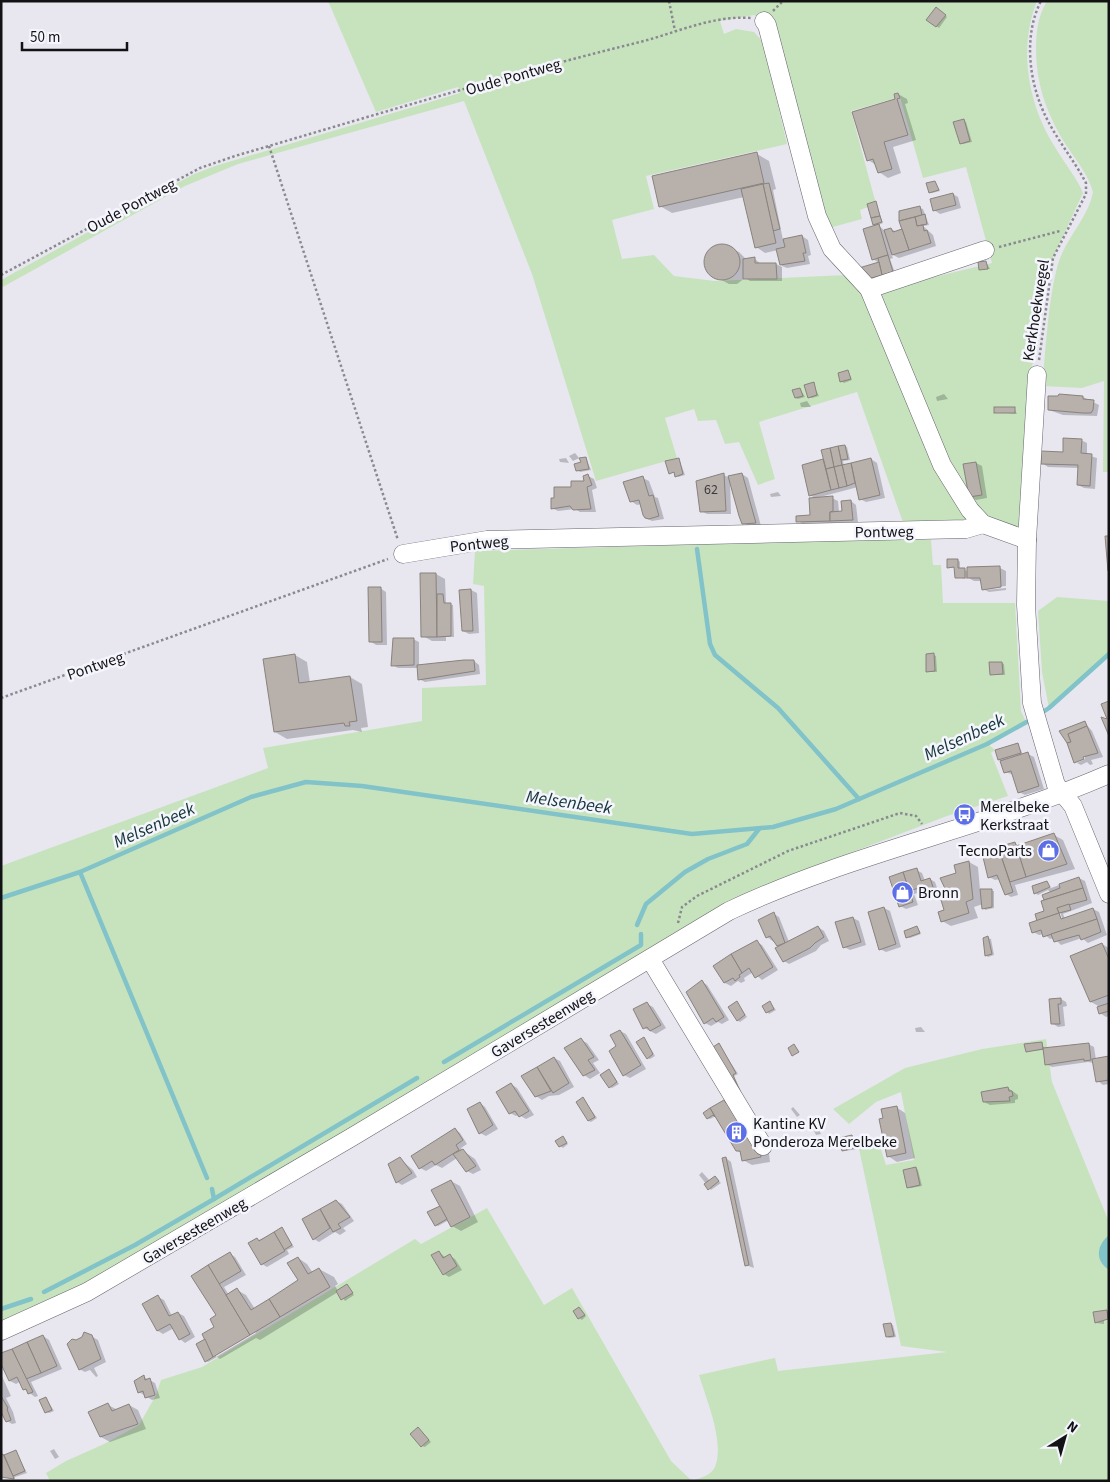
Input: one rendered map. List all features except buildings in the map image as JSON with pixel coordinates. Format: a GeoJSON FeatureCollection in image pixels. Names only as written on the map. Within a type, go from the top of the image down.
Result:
{"type":"FeatureCollection","features":[{"type":"Feature","properties":{"kind":"street"},"geometry":{"type":"LineString","coordinates":[[764,21],[767,25],[817,216],[832,249],[869,289],[942,465],[970,510],[982,524],[1027,540]]}},
{"type":"Feature","properties":{"kind":"street"},"geometry":{"type":"LineString","coordinates":[[869,289],[985,250]]}},
{"type":"Feature","properties":{"kind":"street"},"geometry":{"type":"LineString","coordinates":[[1037,375],[1027,540],[1026,605],[1032,703],[1038,730],[1056,785],[1073,806],[1109,894]]}},
{"type":"Feature","properties":{"kind":"street","name":"Pontweg"},"geometry":{"type":"LineString","coordinates":[[403,554],[487,540],[966,530],[982,524]]}},
{"type":"Feature","properties":{"kind":"street","name":"Gaversesteenweg"},"geometry":{"type":"LineString","coordinates":[[1,1331],[87,1292],[361,1132],[729,911],[780,888],[1064,794],[1109,774]]}},
{"type":"Feature","properties":{"kind":"street"},"geometry":{"type":"LineString","coordinates":[[650,959],[763,1146]]}},
{"type":"Feature","properties":{"kind":"path"},"geometry":{"type":"LineString","coordinates":[[669,1],[675,31]]}},
{"type":"Feature","properties":{"kind":"path","name":"Kerkhoekwegel"},"geometry":{"type":"LineString","coordinates":[[1037,375],[1053,258],[1086,194],[1086,183],[1050,125],[1039,100],[1032,67],[1030,43],[1032,22],[1041,1]]}},
{"type":"Feature","properties":{"kind":"path","name":"Oude Pontweg"},"geometry":{"type":"LineString","coordinates":[[1,275],[200,168],[510,75],[646,41],[705,22],[748,17],[764,21]]}},
{"type":"Feature","properties":{"kind":"path"},"geometry":{"type":"LineString","coordinates":[[269,146],[403,554]]}},
{"type":"Feature","properties":{"kind":"path"},"geometry":{"type":"LineString","coordinates":[[985,250],[1060,231]]}},
{"type":"Feature","properties":{"kind":"path","name":"Pontweg"},"geometry":{"type":"LineString","coordinates":[[1,698],[403,554]]}},
{"type":"Feature","properties":{"kind":"path"},"geometry":{"type":"LineString","coordinates":[[681,940],[677,920],[682,907],[696,896],[788,851],[900,813],[916,816],[934,837]]}},
{"type":"Feature","properties":{"kind":"green space"},"geometry":{"type":"Polygon","coordinates":[[[328,1],[1037,1],[1031,19],[1028,38],[1027,57],[1032,95],[1046,130],[1083,193],[1049,266],[1037,352],[1030,371],[1020,529],[993,524],[954,478],[879,295],[889,288],[992,263],[966,167],[923,178],[900,97],[851,111],[876,204],[860,210],[862,219],[829,228],[798,120],[777,28],[754,15],[720,21],[724,34],[736,29],[754,32],[763,42],[787,144],[646,176],[654,209],[612,220],[622,259],[654,255],[674,276],[715,281],[847,275],[863,293],[969,524],[905,528],[857,392],[759,422],[775,479],[758,485],[739,442],[725,444],[716,420],[698,421],[694,409],[665,418],[677,458],[596,481],[532,274],[464,101],[238,164],[185,186],[1,288],[1,280],[192,175],[215,166],[460,93],[458,87],[376,112],[328,1]]]}},
{"type":"Feature","properties":{"kind":"green space"},"geometry":{"type":"Polygon","coordinates":[[[1047,1],[1109,1],[1109,472],[1103,472],[1104,381],[1082,388],[1042,386],[1050,308],[1058,264],[1066,245],[1087,211],[1093,192],[1085,173],[1054,123],[1041,90],[1037,65],[1036,38],[1039,20],[1047,1]]]}},
{"type":"Feature","properties":{"kind":"green space"},"geometry":{"type":"Polygon","coordinates":[[[842,540],[931,540],[933,565],[941,565],[943,603],[1015,603],[1021,711],[1026,722],[988,744],[995,750],[991,753],[1008,796],[947,816],[785,878],[130,1262],[1,1324],[1,866],[268,768],[263,748],[422,721],[422,688],[486,685],[484,586],[473,584],[475,551],[842,540]]]}},
{"type":"Feature","properties":{"kind":"green space"},"geometry":{"type":"Polygon","coordinates":[[[1057,597],[1109,601],[1109,654],[1049,708],[1042,672],[1038,611],[1057,597]]]}},
{"type":"Feature","properties":{"kind":"green space"},"geometry":{"type":"Polygon","coordinates":[[[1046,1039],[1052,1082],[1109,1222],[1109,1481],[692,1481],[705,1476],[715,1467],[718,1445],[699,1375],[775,1358],[778,1371],[947,1352],[901,1346],[858,1144],[878,1140],[886,1165],[914,1160],[901,1092],[876,1102],[849,1124],[833,1109],[905,1068],[982,1049],[1046,1039]]]}},
{"type":"Feature","properties":{"kind":"green space"},"geometry":{"type":"Polygon","coordinates":[[[487,1208],[544,1305],[572,1288],[671,1461],[692,1481],[50,1481],[46,1473],[139,1425],[156,1395],[161,1380],[202,1367],[415,1239],[421,1244],[487,1208]]]}},
{"type":"Feature","properties":{"kind":"water"},"geometry":{"type":"Polygon","coordinates":[[[1109,1235],[1109,1270],[1101,1262],[1099,1252],[1102,1243],[1109,1235]]]}},
{"type":"Feature","properties":{"kind":"waterway"},"geometry":{"type":"LineString","coordinates":[[697,549],[710,644],[715,655],[778,708],[859,799]]}},
{"type":"Feature","properties":{"kind":"waterway","name":"Melsenbeek"},"geometry":{"type":"LineString","coordinates":[[1040,714],[1109,654]]}},
{"type":"Feature","properties":{"kind":"waterway","name":"Melsenbeek"},"geometry":{"type":"LineString","coordinates":[[1,898],[80,872],[251,797],[306,782],[362,786],[692,834],[773,827],[836,809],[987,744],[1032,719]]}},
{"type":"Feature","properties":{"kind":"waterway"},"geometry":{"type":"LineString","coordinates":[[637,925],[646,904],[685,872],[708,859],[747,844],[759,829]]}},
{"type":"Feature","properties":{"kind":"waterway"},"geometry":{"type":"LineString","coordinates":[[80,872],[207,1178]]}},
{"type":"Feature","properties":{"kind":"waterway"},"geometry":{"type":"LineString","coordinates":[[444,1062],[641,945],[641,934]]}},
{"type":"Feature","properties":{"kind":"waterway"},"geometry":{"type":"LineString","coordinates":[[214,1199],[417,1078]]}},
{"type":"Feature","properties":{"kind":"waterway"},"geometry":{"type":"LineString","coordinates":[[44,1292],[135,1245],[214,1199],[212,1189]]}},
{"type":"Feature","properties":{"kind":"waterway"},"geometry":{"type":"LineString","coordinates":[[1,1309],[31,1299]]}},
{"type":"Feature","properties":{"kind":"place","name":"Merelbeke Kerkstraat"},"geometry":{"type":"Point","coordinates":[964,815]}},
{"type":"Feature","properties":{"kind":"place","name":"TecnoParts"},"geometry":{"type":"Point","coordinates":[1048,850]}},
{"type":"Feature","properties":{"kind":"place","name":"Bronn"},"geometry":{"type":"Point","coordinates":[902,892]}},
{"type":"Feature","properties":{"kind":"place","name":"Kantine KV Ponderoza Merelbeke"},"geometry":{"type":"Point","coordinates":[737,1132]}}]}
